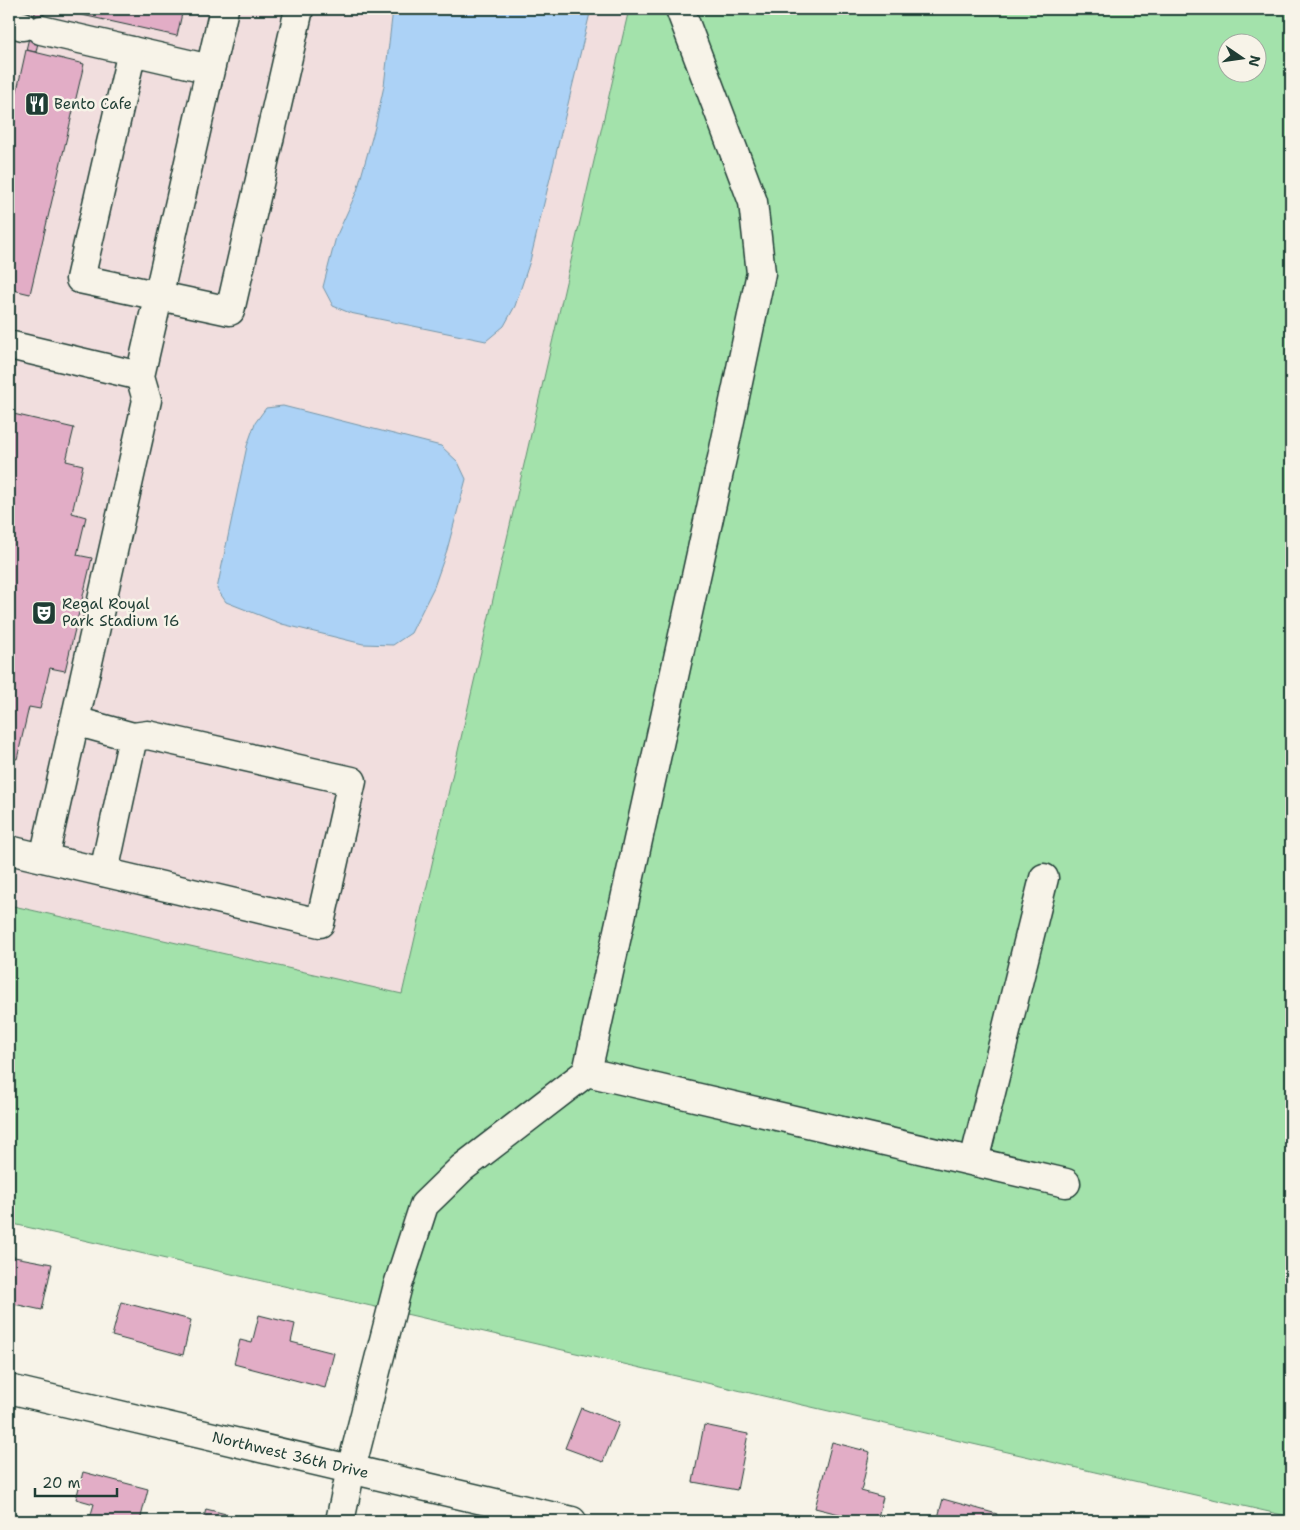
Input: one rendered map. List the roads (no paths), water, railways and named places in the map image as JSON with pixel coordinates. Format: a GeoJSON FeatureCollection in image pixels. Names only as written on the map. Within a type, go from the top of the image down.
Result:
{"type":"FeatureCollection","features":[{"type":"Feature","properties":{"kind":"street"},"geometry":{"type":"LineString","coordinates":[[44,858],[147,400],[140,376],[224,9]]}},
{"type":"Feature","properties":{"kind":"street"},"geometry":{"type":"LineString","coordinates":[[132,50],[80,279],[230,311],[299,9]]}},
{"type":"Feature","properties":{"kind":"street"},"geometry":{"type":"LineString","coordinates":[[340,1521],[398,1285],[424,1205],[462,1168],[587,1072],[761,273],[753,202],[680,9]]}},
{"type":"Feature","properties":{"kind":"street"},"geometry":{"type":"LineString","coordinates":[[24,26],[210,69]]}},
{"type":"Feature","properties":{"kind":"street"},"geometry":{"type":"LineString","coordinates":[[9,345],[140,376]]}},
{"type":"Feature","properties":{"kind":"street"},"geometry":{"type":"LineString","coordinates":[[9,850],[320,923],[352,781],[148,735],[133,737],[75,721]]}},
{"type":"Feature","properties":{"kind":"street"},"geometry":{"type":"LineString","coordinates":[[104,872],[133,737]]}},
{"type":"Feature","properties":{"kind":"street"},"geometry":{"type":"LineString","coordinates":[[974,1161],[1044,878]]}},
{"type":"Feature","properties":{"kind":"street"},"geometry":{"type":"LineString","coordinates":[[587,1072],[1066,1183]]}},
{"type":"Feature","properties":{"kind":"street","name":"Northwest 36th Drive"},"geometry":{"type":"LineString","coordinates":[[9,1389],[572,1521]]}},
{"type":"Feature","properties":{"kind":"water"},"geometry":{"type":"Polygon","coordinates":[[[393,9],[591,9],[530,261],[515,306],[504,326],[486,341],[350,313],[333,306],[323,287],[336,237],[357,191],[375,127],[384,86],[393,9]]]}},
{"type":"Feature","properties":{"kind":"water"},"geometry":{"type":"Polygon","coordinates":[[[283,406],[441,446],[458,462],[466,479],[447,550],[434,587],[411,633],[393,645],[363,644],[282,624],[226,602],[217,589],[247,446],[255,423],[266,408],[283,406]]]}},
{"type":"Feature","properties":{"kind":"place","name":"Bento Cafe"},"geometry":{"type":"Point","coordinates":[37,104]}},
{"type":"Feature","properties":{"kind":"place","name":"Regal Royal Park Stadium 16"},"geometry":{"type":"Point","coordinates":[44,613]}}]}
